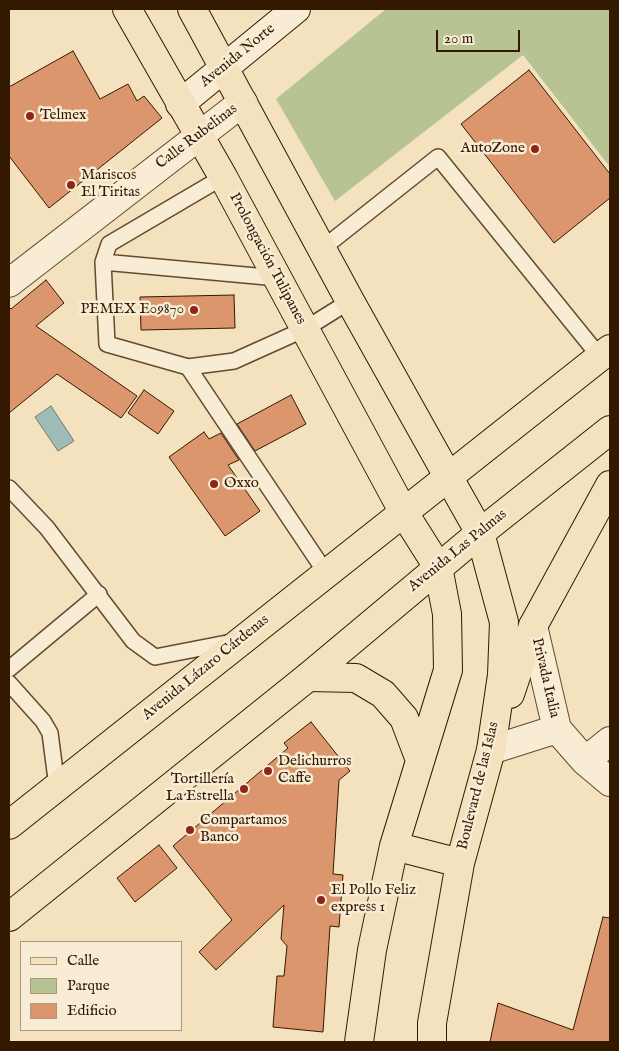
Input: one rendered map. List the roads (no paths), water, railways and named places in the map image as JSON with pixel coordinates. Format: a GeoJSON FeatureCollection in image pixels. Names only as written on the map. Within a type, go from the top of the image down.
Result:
{"type":"FeatureCollection","features":[{"type":"Feature","properties":{"kind":"main road","name":"Prolongación Tulipanes"},"geometry":{"type":"LineString","coordinates":[[127,9],[278,278],[404,513],[438,567]]}},
{"type":"Feature","properties":{"kind":"main road"},"geometry":{"type":"LineString","coordinates":[[192,9],[350,301],[449,478]]}},
{"type":"Feature","properties":{"kind":"main road"},"geometry":{"type":"LineString","coordinates":[[404,513],[605,353]]}},
{"type":"Feature","properties":{"kind":"main road","name":"Avenida Las Palmas"},"geometry":{"type":"LineString","coordinates":[[308,676],[438,567],[610,430]]}},
{"type":"Feature","properties":{"kind":"main road","name":"Boulevard de las Islas"},"geometry":{"type":"LineString","coordinates":[[432,1042],[432,1023],[460,863],[491,750],[502,675],[504,622],[480,533],[449,478]]}},
{"type":"Feature","properties":{"kind":"main road"},"geometry":{"type":"LineString","coordinates":[[491,750],[533,626],[554,584],[610,485]]}},
{"type":"Feature","properties":{"kind":"main road","name":"Avenida Lázaro Cárdenas"},"geometry":{"type":"LineString","coordinates":[[9,825],[239,641],[404,513]]}},
{"type":"Feature","properties":{"kind":"main road"},"geometry":{"type":"LineString","coordinates":[[359,1042],[372,950],[394,846],[448,670],[447,614],[438,567]]}},
{"type":"Feature","properties":{"kind":"main road"},"geometry":{"type":"LineString","coordinates":[[9,917],[308,676],[356,678],[383,694],[404,718],[420,760]]}},
{"type":"Feature","properties":{"kind":"main road"},"geometry":{"type":"LineString","coordinates":[[394,846],[460,863]]}},
{"type":"Feature","properties":{"kind":"street","name":"Avenida Norte"},"geometry":{"type":"LineString","coordinates":[[180,104],[296,9]]}},
{"type":"Feature","properties":{"kind":"street","name":"Calle Rubelinas"},"geometry":{"type":"LineString","coordinates":[[9,283],[243,102]]}},
{"type":"Feature","properties":{"kind":"street","name":"Privada Italia"},"geometry":{"type":"LineString","coordinates":[[533,626],[558,729],[585,762],[610,782]]}},
{"type":"Feature","properties":{"kind":"street","name":"Privada Italia"},"geometry":{"type":"LineString","coordinates":[[491,750],[558,729]]}},
{"type":"Feature","properties":{"kind":"street"},"geometry":{"type":"LineString","coordinates":[[585,762],[610,741]]}},
{"type":"Feature","properties":{"kind":"lane"},"geometry":{"type":"LineString","coordinates":[[323,248],[438,157],[605,353]]}},
{"type":"Feature","properties":{"kind":"lane"},"geometry":{"type":"LineString","coordinates":[[222,177],[109,244],[103,262],[107,344],[188,368],[234,360],[305,329],[350,301]]}},
{"type":"Feature","properties":{"kind":"lane"},"geometry":{"type":"LineString","coordinates":[[103,262],[278,278]]}},
{"type":"Feature","properties":{"kind":"lane"},"geometry":{"type":"LineString","coordinates":[[188,368],[326,573]]}},
{"type":"Feature","properties":{"kind":"lane"},"geometry":{"type":"LineString","coordinates":[[9,488],[47,528],[133,641],[155,657],[239,641]]}},
{"type":"Feature","properties":{"kind":"lane"},"geometry":{"type":"LineString","coordinates":[[9,669],[99,594]]}},
{"type":"Feature","properties":{"kind":"lane"},"geometry":{"type":"LineString","coordinates":[[9,683],[43,721],[50,733],[57,787]]}},
{"type":"Feature","properties":{"kind":"water"},"geometry":{"type":"Polygon","coordinates":[[[51,406],[74,441],[58,451],[35,417],[51,406]]]}},
{"type":"Feature","properties":{"kind":"place","name":"Telmex"},"geometry":{"type":"Point","coordinates":[30,116]}},
{"type":"Feature","properties":{"kind":"place","name":"AutoZone"},"geometry":{"type":"Point","coordinates":[535,149]}},
{"type":"Feature","properties":{"kind":"place","name":"Mariscos El Tiritas"},"geometry":{"type":"Point","coordinates":[71,185]}},
{"type":"Feature","properties":{"kind":"place","name":"PEMEX E09870"},"geometry":{"type":"Point","coordinates":[194,310]}},
{"type":"Feature","properties":{"kind":"place","name":"Oxxo"},"geometry":{"type":"Point","coordinates":[214,484]}},
{"type":"Feature","properties":{"kind":"place","name":"Delichurros Caffe"},"geometry":{"type":"Point","coordinates":[268,771]}},
{"type":"Feature","properties":{"kind":"place","name":"Tortillería La Estrella"},"geometry":{"type":"Point","coordinates":[244,789]}},
{"type":"Feature","properties":{"kind":"place","name":"Compartamos Banco"},"geometry":{"type":"Point","coordinates":[190,830]}},
{"type":"Feature","properties":{"kind":"place","name":"El Pollo Feliz express 1"},"geometry":{"type":"Point","coordinates":[321,900]}}]}
